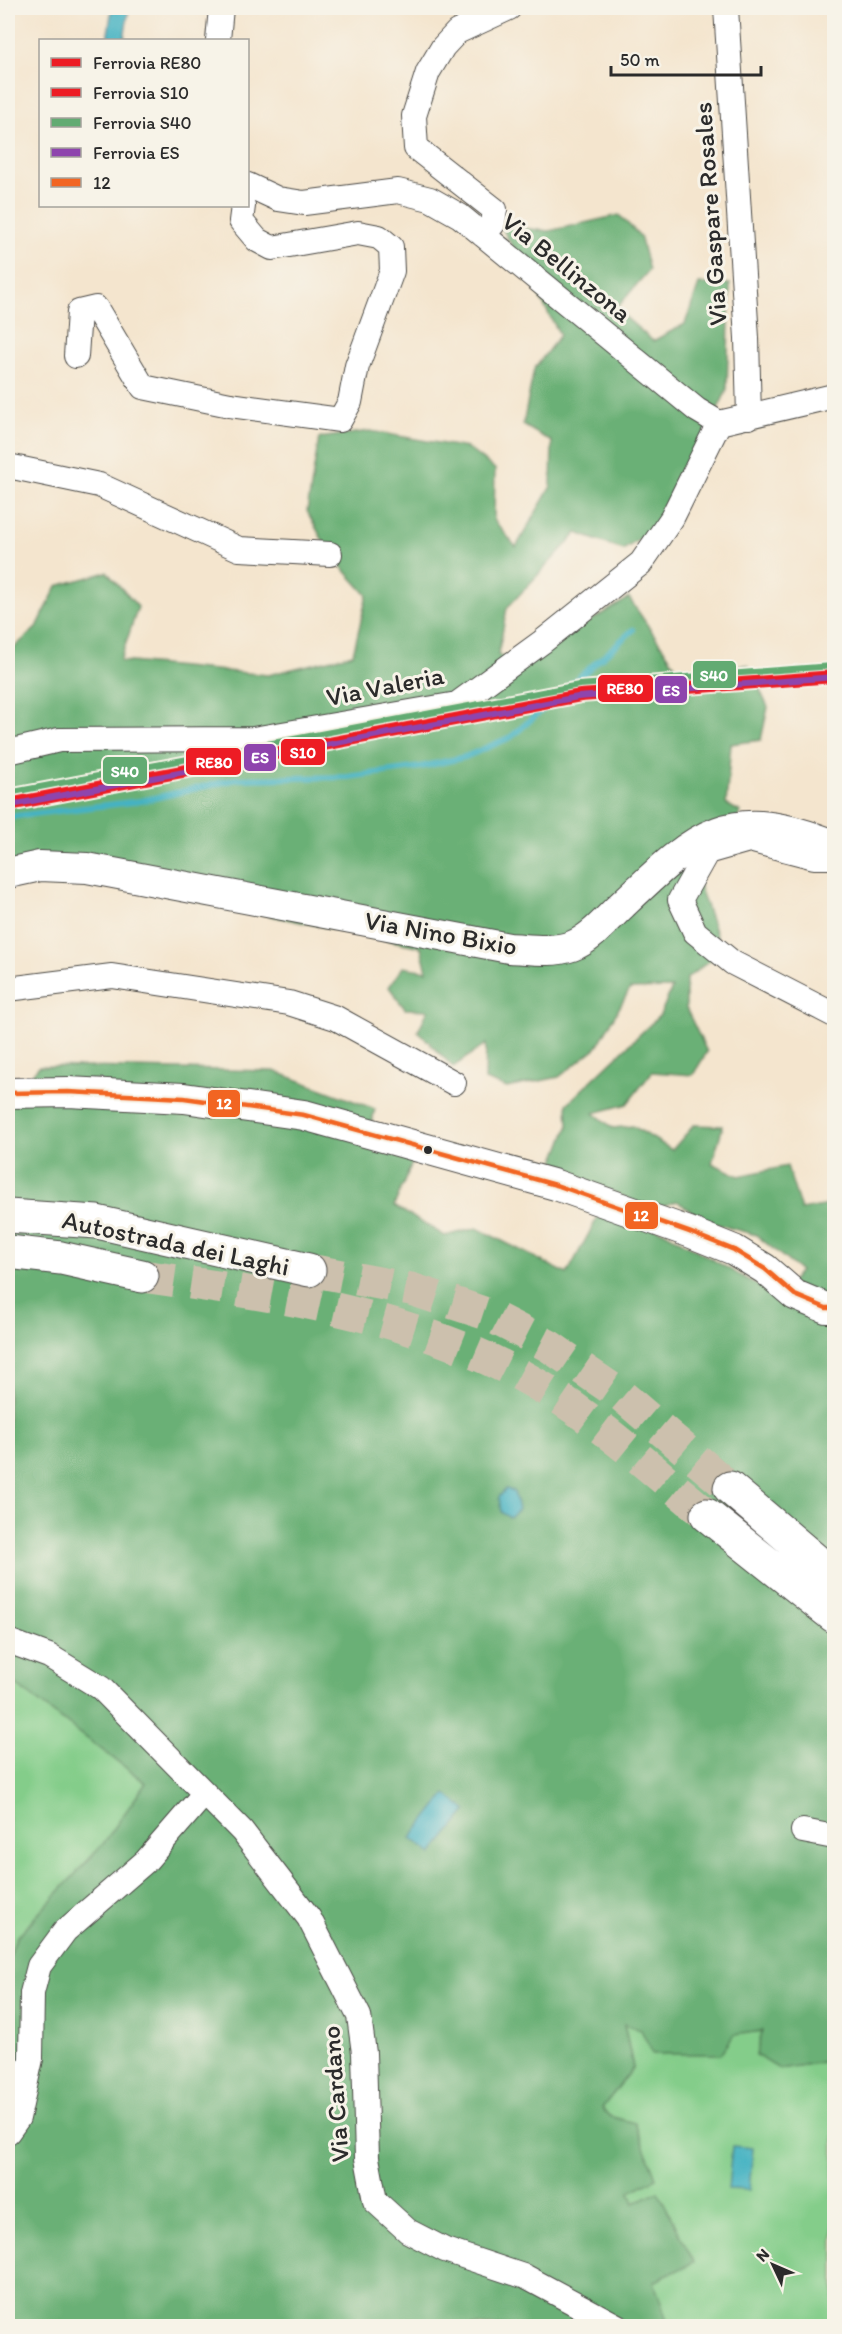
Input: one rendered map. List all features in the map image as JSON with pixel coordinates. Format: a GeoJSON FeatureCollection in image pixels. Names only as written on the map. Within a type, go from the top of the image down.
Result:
{"type":"FeatureCollection","features":[{"type":"Feature","properties":{"kind":"highway","name":"Autostrada dei Laghi"},"geometry":{"type":"LineString","coordinates":[[8,1216],[97,1222],[309,1270]]}},
{"type":"Feature","properties":{"kind":"highway","name":"Autostrada dei Laghi"},"geometry":{"type":"LineString","coordinates":[[8,1252],[61,1257],[142,1276]]}},
{"type":"Feature","properties":{"kind":"highway"},"geometry":{"type":"LineString","coordinates":[[730,1488],[834,1576]]}},
{"type":"Feature","properties":{"kind":"highway"},"geometry":{"type":"LineString","coordinates":[[707,1515],[834,1616]]}},
{"type":"Feature","properties":{"kind":"main road","name":"Via Nino Bixio"},"geometry":{"type":"LineString","coordinates":[[8,873],[40,866],[87,868],[509,948],[552,950],[574,945],[592,933],[689,844],[728,827],[758,825],[787,830],[834,845]]}},
{"type":"Feature","properties":{"kind":"main road"},"geometry":{"type":"LineString","coordinates":[[8,1094],[68,1092],[184,1098],[304,1115],[556,1185],[690,1232],[734,1250],[765,1269],[795,1295],[826,1308],[834,1308]]}},
{"type":"Feature","properties":{"kind":"street"},"geometry":{"type":"LineString","coordinates":[[218,39],[221,8]]}},
{"type":"Feature","properties":{"kind":"street"},"geometry":{"type":"LineString","coordinates":[[483,235],[493,224],[495,210],[416,148],[414,116],[428,72],[442,47],[457,32],[509,8]]}},
{"type":"Feature","properties":{"kind":"street","name":"Via Gaspare Rosales"},"geometry":{"type":"LineString","coordinates":[[726,8],[747,338],[749,417]]}},
{"type":"Feature","properties":{"kind":"street","name":"Via Bellinzona"},"geometry":{"type":"LineString","coordinates":[[249,186],[278,200],[304,203],[398,191],[430,199],[460,216],[697,410],[719,423]]}},
{"type":"Feature","properties":{"kind":"street"},"geometry":{"type":"LineString","coordinates":[[75,356],[80,312],[96,308],[142,387],[230,405],[340,420],[350,402],[357,366],[392,271],[391,247],[379,237],[358,233],[272,248],[257,240],[241,221],[243,207]]}},
{"type":"Feature","properties":{"kind":"street"},"geometry":{"type":"LineString","coordinates":[[719,423],[834,396]]}},
{"type":"Feature","properties":{"kind":"street","name":"Via Valeria"},"geometry":{"type":"LineString","coordinates":[[8,752],[59,740],[253,739],[457,704],[542,642],[641,563],[672,518],[719,423]]}},
{"type":"Feature","properties":{"kind":"street"},"geometry":{"type":"LineString","coordinates":[[8,466],[99,485],[239,549],[330,554]]}},
{"type":"Feature","properties":{"kind":"street"},"geometry":{"type":"LineString","coordinates":[[834,857],[814,857],[749,840],[707,852],[680,900],[695,932],[733,963],[834,1015]]}},
{"type":"Feature","properties":{"kind":"street"},"geometry":{"type":"LineString","coordinates":[[8,989],[112,976],[289,1003],[336,1018],[454,1083]]}},
{"type":"Feature","properties":{"kind":"street","name":"Via Cardano"},"geometry":{"type":"LineString","coordinates":[[8,1641],[49,1656],[100,1688],[242,1831],[309,1918],[359,2016],[364,2053],[367,2158],[375,2201],[408,2230],[445,2250],[526,2277],[617,2326]]}},
{"type":"Feature","properties":{"kind":"street"},"geometry":{"type":"LineString","coordinates":[[8,2132],[18,2118],[31,2059],[32,1993],[39,1966],[65,1931],[146,1861],[204,1794]]}},
{"type":"Feature","properties":{"kind":"street"},"geometry":{"type":"LineString","coordinates":[[803,1831],[834,1837]]}},
{"type":"Feature","properties":{"kind":"green space"},"geometry":{"type":"Polygon","coordinates":[[[619,215],[640,236],[649,270],[616,309],[653,341],[685,324],[699,284],[730,284],[727,390],[704,437],[672,518],[623,550],[577,533],[507,608],[498,655],[521,662],[629,598],[687,683],[709,667],[748,665],[768,707],[761,740],[731,744],[726,804],[741,812],[698,882],[722,951],[686,979],[686,1008],[707,1052],[693,1075],[652,1072],[627,1104],[594,1113],[613,1128],[633,1126],[672,1150],[694,1125],[723,1126],[712,1163],[739,1176],[787,1166],[801,1210],[834,1204],[834,2060],[779,2069],[756,2055],[762,2031],[734,2035],[721,2054],[653,2054],[641,2030],[624,2024],[633,2068],[602,2108],[609,2116],[635,2123],[656,2178],[630,2192],[634,2203],[658,2191],[694,2262],[654,2282],[667,2321],[643,2323],[641,2326],[8,2326],[8,1962],[16,1938],[103,1844],[146,1783],[15,1684],[8,1684],[8,1100],[11,1100],[39,1066],[274,1071],[375,1109],[368,1139],[415,1156],[394,1206],[445,1236],[477,1228],[567,1274],[601,1211],[663,1231],[778,1297],[800,1271],[756,1235],[705,1221],[677,1201],[653,1210],[553,1165],[568,1127],[567,1104],[660,1015],[672,988],[630,989],[597,1047],[559,1077],[507,1088],[485,1080],[486,1044],[453,1067],[418,1031],[428,1010],[405,1009],[389,987],[403,967],[427,971],[421,947],[126,886],[32,879],[8,884],[8,653],[37,627],[57,586],[107,572],[138,607],[120,661],[268,675],[353,654],[367,595],[330,554],[307,511],[319,438],[370,431],[467,448],[495,469],[494,520],[516,547],[551,486],[552,442],[523,425],[534,369],[560,335],[501,226],[549,231],[619,215]]]}},
{"type":"Feature","properties":{"kind":"green space"},"geometry":{"type":"Polygon","coordinates":[[[8,1684],[15,1684],[146,1783],[104,1844],[16,1938],[8,1962],[8,1684]]]}},
{"type":"Feature","properties":{"kind":"green space"},"geometry":{"type":"Polygon","coordinates":[[[624,2023],[656,2031],[693,2035],[763,2031],[779,2069],[834,2060],[834,2326],[641,2326],[654,2282],[629,2192],[655,2178],[635,2124],[609,2116],[602,2108],[633,2068],[624,2023]]]}},
{"type":"Feature","properties":{"kind":"water"},"geometry":{"type":"Polygon","coordinates":[[[112,8],[129,8],[124,39],[107,39],[112,8]]]}},
{"type":"Feature","properties":{"kind":"water"},"geometry":{"type":"Polygon","coordinates":[[[506,1489],[514,1491],[518,1510],[510,1518],[501,1512],[499,1497],[506,1489]]]}},
{"type":"Feature","properties":{"kind":"water"},"geometry":{"type":"Polygon","coordinates":[[[446,1794],[467,1811],[432,1854],[411,1838],[446,1794]]]}},
{"type":"Feature","properties":{"kind":"water"},"geometry":{"type":"Polygon","coordinates":[[[732,2146],[753,2148],[749,2190],[728,2189],[732,2146]]]}},
{"type":"Feature","properties":{"kind":"waterway"},"geometry":{"type":"LineString","coordinates":[[8,817],[141,801],[237,779],[348,777],[421,767],[465,757],[511,737],[633,630]]}},
{"type":"Feature","properties":{"kind":"tunnel"},"geometry":{"type":"LineString","coordinates":[[309,1270],[411,1289],[487,1314],[549,1346],[621,1395],[730,1488]]}},
{"type":"Feature","properties":{"kind":"tunnel"},"geometry":{"type":"LineString","coordinates":[[142,1276],[295,1300],[346,1311],[445,1341],[492,1361],[561,1399],[625,1447],[707,1515]]}},
{"type":"Feature","properties":{"kind":"rail line","name":"S40"},"geometry":{"type":"LineString","coordinates":[[8,793],[579,685],[833,666]]}},
{"type":"Feature","properties":{"kind":"rail line","name":"RE80"},"geometry":{"type":"LineString","coordinates":[[8,801],[580,692],[834,673]]}},
{"type":"Feature","properties":{"kind":"rail line","name":"ES"},"geometry":{"type":"LineString","coordinates":[[11,805],[578,697],[834,677]]}},
{"type":"Feature","properties":{"kind":"rail line","name":"S10"},"geometry":{"type":"LineString","coordinates":[[9,808],[581,699],[834,680]]}},
{"type":"Feature","properties":{"kind":"transit line","name":"12"},"geometry":{"type":"LineString","coordinates":[[8,1093],[68,1092],[184,1098],[304,1115],[556,1185],[689,1232],[734,1250],[765,1269],[795,1295],[826,1308],[834,1308]]}}]}
